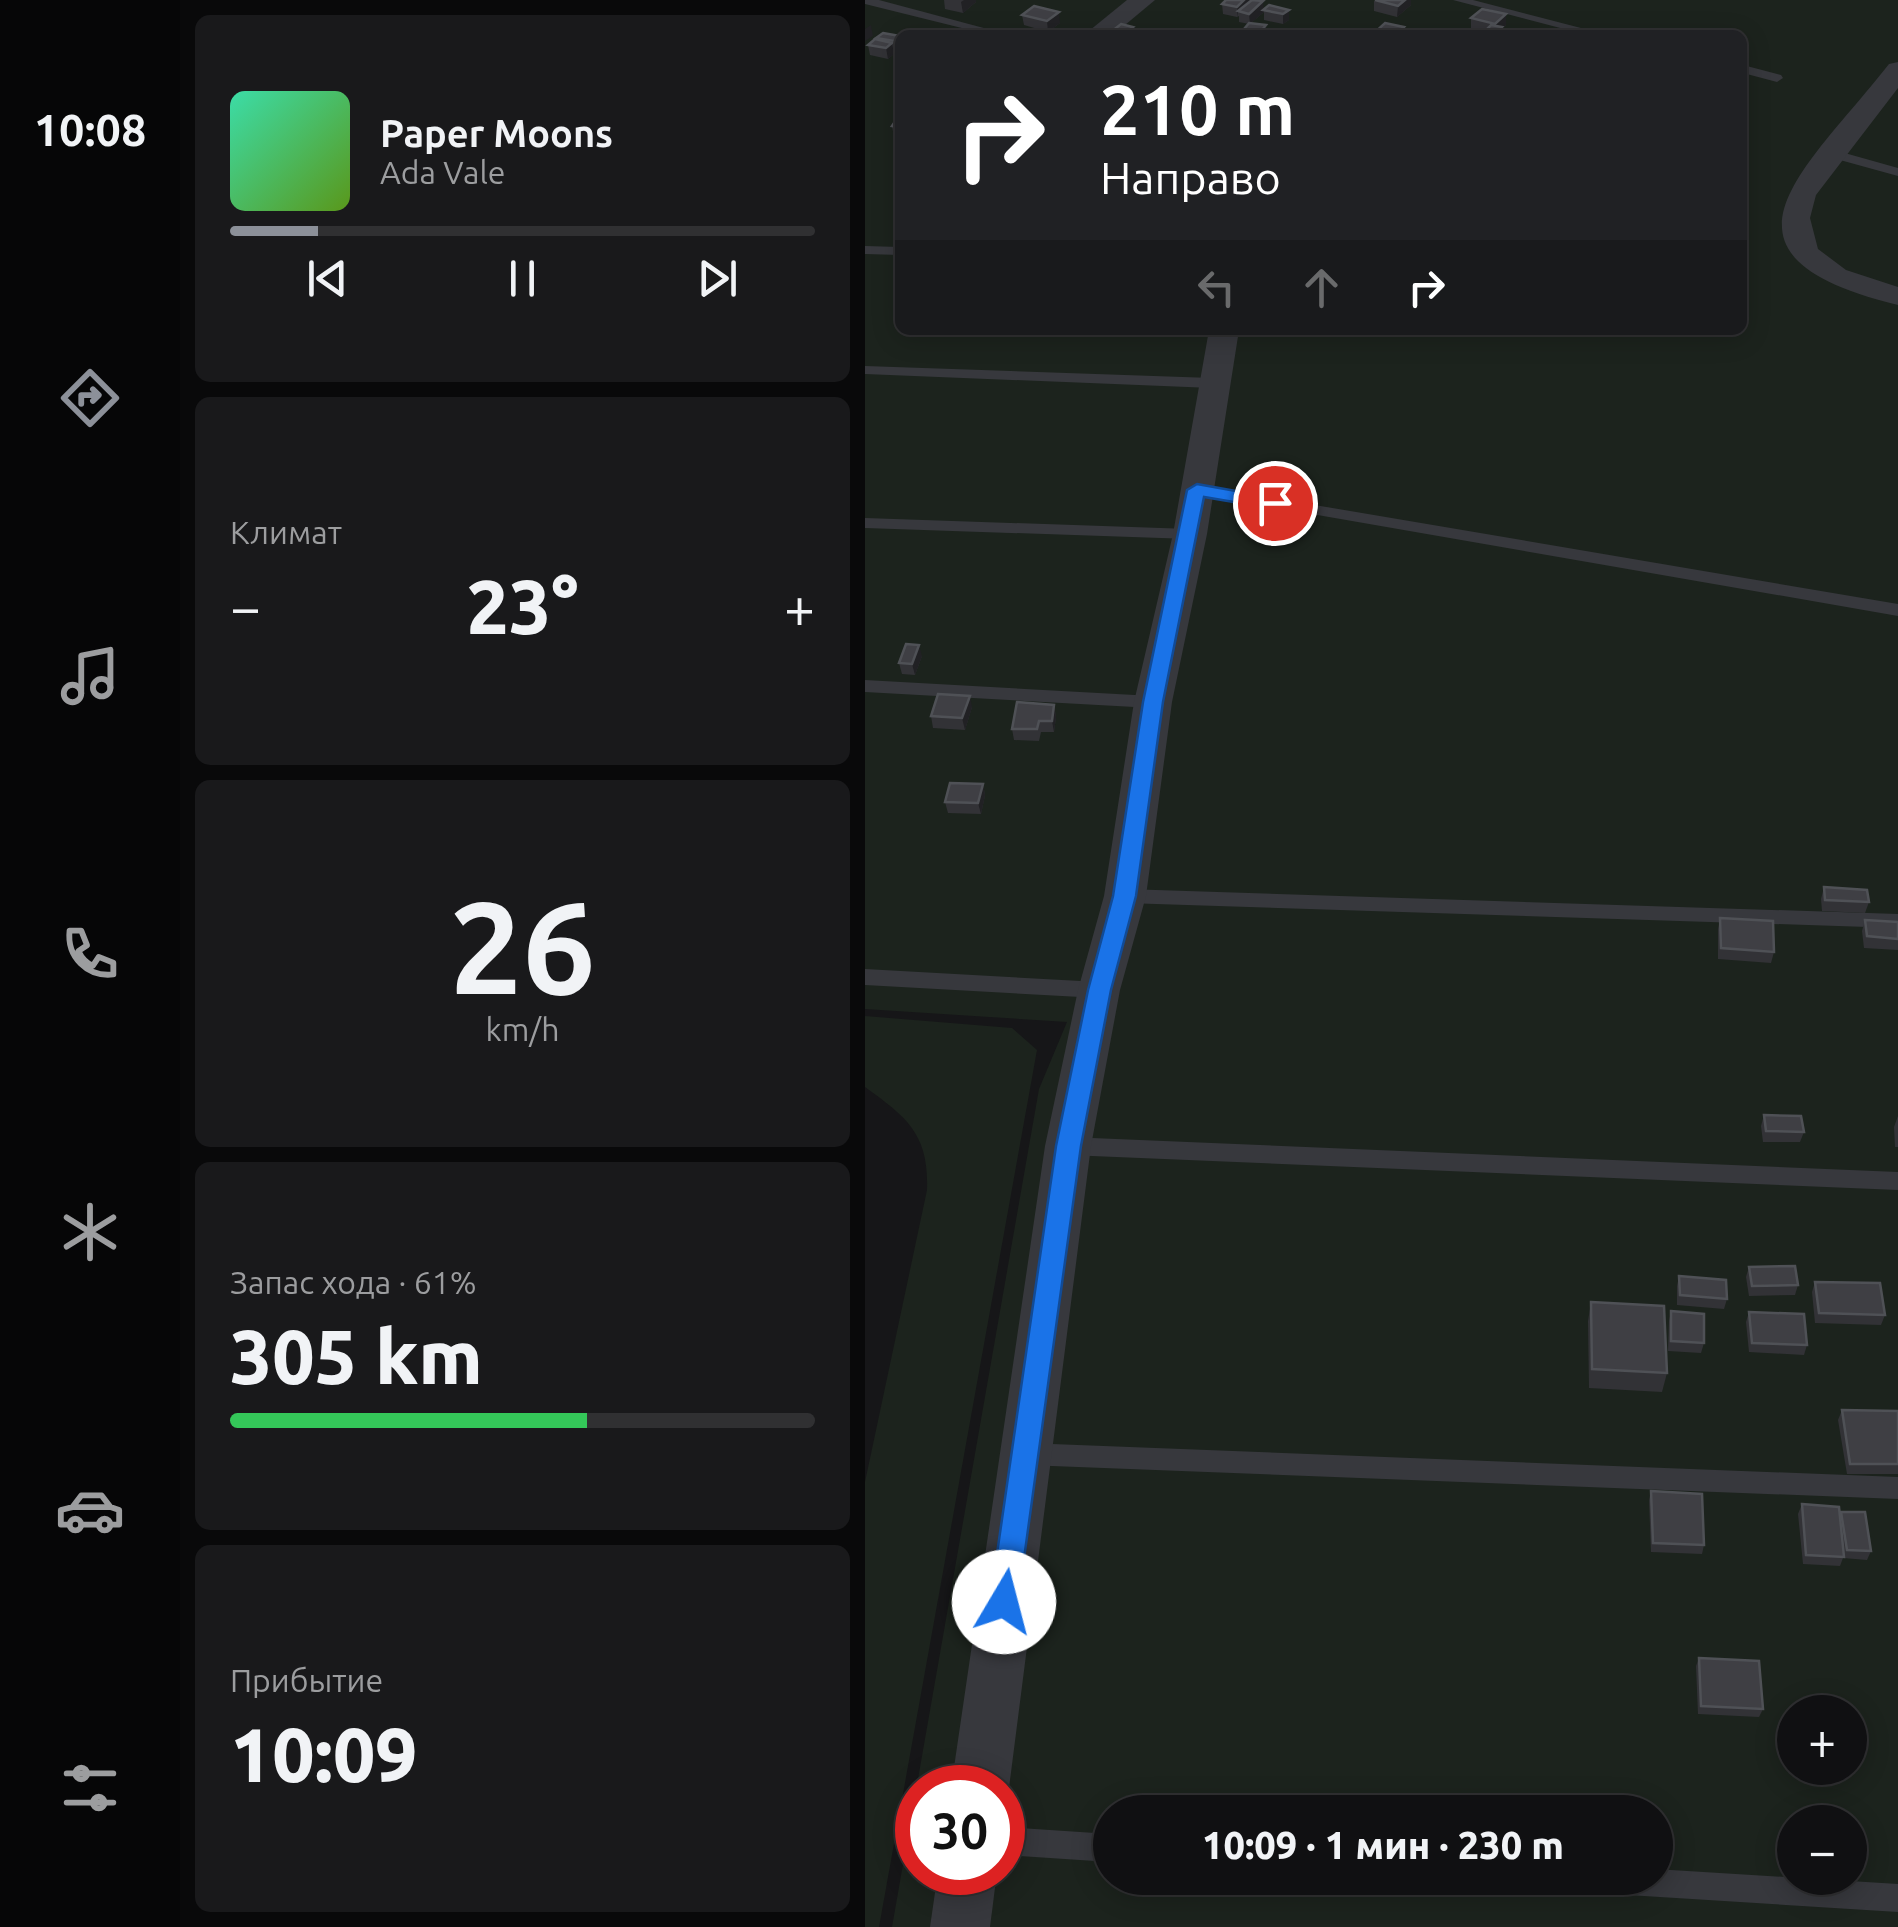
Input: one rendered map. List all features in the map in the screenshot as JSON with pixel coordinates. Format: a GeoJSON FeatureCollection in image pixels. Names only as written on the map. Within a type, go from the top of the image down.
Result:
{"type":"FeatureCollection","features":[{"type":"Feature","properties":{"kind":"street"},"geometry":{"type":"LineString","coordinates":[[1104,30],[1143,0]]}},
{"type":"Feature","properties":{"kind":"street"},"geometry":{"type":"LineString","coordinates":[[1898,70],[1802,194],[1793,215],[1793,237],[1802,256],[1826,270],[1898,296]]}},
{"type":"Feature","properties":{"kind":"street"},"geometry":{"type":"LineString","coordinates":[[982,1765],[1068,1146],[1099,990],[1125,896],[1153,702],[1191,534],[1212,383],[1223,335]]}},
{"type":"Feature","properties":{"kind":"street"},"geometry":{"type":"LineString","coordinates":[[961,1927],[965,1895]]}},
{"type":"Feature","properties":{"kind":"lane"},"geometry":{"type":"LineString","coordinates":[[865,0],[984,30]]}},
{"type":"Feature","properties":{"kind":"lane"},"geometry":{"type":"LineString","coordinates":[[1459,0],[1582,30]]}},
{"type":"Feature","properties":{"kind":"lane"},"geometry":{"type":"LineString","coordinates":[[1747,71],[1777,78]]}},
{"type":"Feature","properties":{"kind":"lane"},"geometry":{"type":"LineString","coordinates":[[1834,154],[1898,172]]}},
{"type":"Feature","properties":{"kind":"lane"},"geometry":{"type":"LineString","coordinates":[[865,250],[895,252]]}},
{"type":"Feature","properties":{"kind":"lane"},"geometry":{"type":"LineString","coordinates":[[865,370],[1212,383]]}},
{"type":"Feature","properties":{"kind":"lane"},"geometry":{"type":"LineString","coordinates":[[1197,490],[1898,610]]}},
{"type":"Feature","properties":{"kind":"lane"},"geometry":{"type":"LineString","coordinates":[[865,523],[1191,534]]}},
{"type":"Feature","properties":{"kind":"lane"},"geometry":{"type":"LineString","coordinates":[[865,686],[1153,702]]}},
{"type":"Feature","properties":{"kind":"lane"},"geometry":{"type":"LineString","coordinates":[[1125,896],[1898,921]]}},
{"type":"Feature","properties":{"kind":"lane"},"geometry":{"type":"LineString","coordinates":[[865,977],[1099,990]]}},
{"type":"Feature","properties":{"kind":"lane"},"geometry":{"type":"LineString","coordinates":[[1068,1146],[1898,1181]]}},
{"type":"Feature","properties":{"kind":"lane"},"geometry":{"type":"LineString","coordinates":[[1024,1454],[1898,1488]]}},
{"type":"Feature","properties":{"kind":"lane"},"geometry":{"type":"LineString","coordinates":[[1025,1842],[1093,1847]]}},
{"type":"Feature","properties":{"kind":"lane"},"geometry":{"type":"LineString","coordinates":[[1673,1884],[1898,1898]]}},
{"type":"Feature","properties":{"kind":"shaded area"},"geometry":{"type":"Polygon","coordinates":[[[865,0],[1898,0],[1898,1927],[892,1927],[898,1895],[1025,1895],[1025,1765],[920,1765],[1039,1089],[1067,1022],[865,1009],[865,0]]]}},
{"type":"Feature","properties":{"kind":"shaded area"},"geometry":{"type":"Polygon","coordinates":[[[865,1016],[1012,1028],[1037,1050],[908,1765],[895,1765],[895,1838],[879,1927],[865,1927],[865,1482],[927,1190],[927,1171],[920,1141],[913,1130],[893,1108],[865,1087],[865,1016]]]}},
{"type":"Feature","properties":{"kind":"building"},"geometry":{"type":"Polygon","coordinates":[[[1226,0],[1244,0],[1237,7],[1222,4],[1226,0]]]}},
{"type":"Feature","properties":{"kind":"building"},"geometry":{"type":"Polygon","coordinates":[[[1252,0],[1263,1],[1249,14],[1238,11],[1252,0]]]}},
{"type":"Feature","properties":{"kind":"building"},"geometry":{"type":"Polygon","coordinates":[[[1375,0],[1405,0],[1398,6],[1375,0]]]}},
{"type":"Feature","properties":{"kind":"building"},"geometry":{"type":"Polygon","coordinates":[[[1269,5],[1289,10],[1283,14],[1263,10],[1269,5]]]}},
{"type":"Feature","properties":{"kind":"building"},"geometry":{"type":"Polygon","coordinates":[[[1034,6],[1059,12],[1047,21],[1022,15],[1034,6]]]}},
{"type":"Feature","properties":{"kind":"building"},"geometry":{"type":"Polygon","coordinates":[[[1482,9],[1506,14],[1495,24],[1471,18],[1482,9]]]}},
{"type":"Feature","properties":{"kind":"building"},"geometry":{"type":"Polygon","coordinates":[[[1249,23],[1266,25],[1262,30],[1243,30],[1249,23]]]}},
{"type":"Feature","properties":{"kind":"building"},"geometry":{"type":"Polygon","coordinates":[[[1385,23],[1404,27],[1401,30],[1377,30],[1385,23]]]}},
{"type":"Feature","properties":{"kind":"building"},"geometry":{"type":"Polygon","coordinates":[[[1121,24],[1133,27],[1129,30],[1114,30],[1121,24]]]}},
{"type":"Feature","properties":{"kind":"building"},"geometry":{"type":"Polygon","coordinates":[[[883,33],[895,35],[894,41],[876,38],[883,33]]]}},
{"type":"Feature","properties":{"kind":"building"},"geometry":{"type":"Polygon","coordinates":[[[875,39],[892,43],[886,48],[868,45],[875,39]]]}},
{"type":"Feature","properties":{"kind":"building"},"geometry":{"type":"Polygon","coordinates":[[[906,644],[919,645],[912,664],[899,663],[906,644]]]}},
{"type":"Feature","properties":{"kind":"building"},"geometry":{"type":"Polygon","coordinates":[[[938,694],[970,696],[962,718],[931,716],[938,694]]]}},
{"type":"Feature","properties":{"kind":"building"},"geometry":{"type":"Polygon","coordinates":[[[1017,702],[1054,705],[1052,721],[1039,721],[1037,729],[1012,729],[1017,702]]]}},
{"type":"Feature","properties":{"kind":"building"},"geometry":{"type":"Polygon","coordinates":[[[950,783],[983,784],[978,803],[945,802],[950,783]]]}},
{"type":"Feature","properties":{"kind":"building"},"geometry":{"type":"Polygon","coordinates":[[[1824,887],[1867,890],[1869,902],[1825,900],[1824,887]]]}},
{"type":"Feature","properties":{"kind":"building"},"geometry":{"type":"Polygon","coordinates":[[[1720,918],[1773,921],[1774,952],[1721,948],[1720,918]]]}},
{"type":"Feature","properties":{"kind":"building"},"geometry":{"type":"Polygon","coordinates":[[[1865,920],[1898,922],[1898,939],[1867,936],[1865,920]]]}},
{"type":"Feature","properties":{"kind":"building"},"geometry":{"type":"Polygon","coordinates":[[[1764,1115],[1801,1116],[1804,1132],[1766,1131],[1764,1115]]]}},
{"type":"Feature","properties":{"kind":"building"},"geometry":{"type":"Polygon","coordinates":[[[1795,1266],[1798,1285],[1752,1286],[1749,1267],[1795,1266]]]}},
{"type":"Feature","properties":{"kind":"building"},"geometry":{"type":"Polygon","coordinates":[[[1679,1276],[1726,1280],[1727,1299],[1680,1295],[1679,1276]]]}},
{"type":"Feature","properties":{"kind":"building"},"geometry":{"type":"Polygon","coordinates":[[[1815,1282],[1880,1283],[1885,1315],[1819,1313],[1815,1282]]]}},
{"type":"Feature","properties":{"kind":"building"},"geometry":{"type":"Polygon","coordinates":[[[1591,1302],[1664,1306],[1667,1373],[1592,1369],[1591,1302]]]}},
{"type":"Feature","properties":{"kind":"building"},"geometry":{"type":"Polygon","coordinates":[[[1671,1311],[1704,1314],[1704,1343],[1671,1341],[1671,1311]]]}},
{"type":"Feature","properties":{"kind":"building"},"geometry":{"type":"Polygon","coordinates":[[[1749,1312],[1804,1314],[1807,1345],[1752,1343],[1749,1312]]]}},
{"type":"Feature","properties":{"kind":"building"},"geometry":{"type":"Polygon","coordinates":[[[1842,1410],[1898,1411],[1898,1464],[1850,1464],[1842,1410]]]}},
{"type":"Feature","properties":{"kind":"building"},"geometry":{"type":"Polygon","coordinates":[[[1651,1491],[1702,1494],[1704,1545],[1653,1543],[1651,1491]]]}},
{"type":"Feature","properties":{"kind":"building"},"geometry":{"type":"Polygon","coordinates":[[[1802,1504],[1839,1507],[1844,1557],[1806,1555],[1802,1504]]]}},
{"type":"Feature","properties":{"kind":"building"},"geometry":{"type":"Polygon","coordinates":[[[1841,1512],[1865,1512],[1871,1551],[1847,1550],[1841,1512]]]}},
{"type":"Feature","properties":{"kind":"building"},"geometry":{"type":"Polygon","coordinates":[[[1699,1658],[1759,1661],[1763,1709],[1701,1706],[1699,1658]]]}},
{"type":"Feature","properties":{"kind":"route"},"geometry":{"type":"LineString","coordinates":[[1004,1602],[1068,1146],[1099,990],[1125,896],[1153,702],[1191,534],[1197,490],[1275,503]]}}]}
